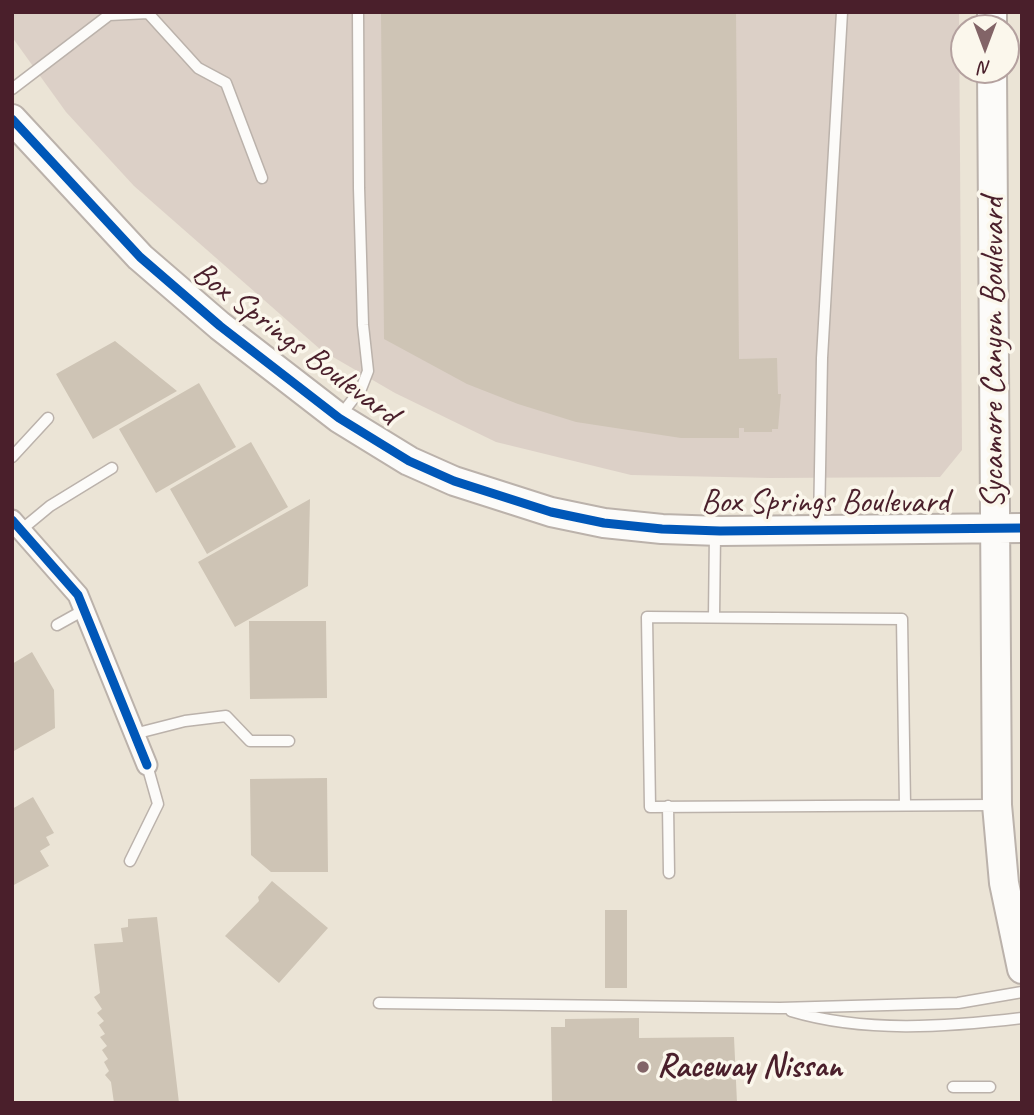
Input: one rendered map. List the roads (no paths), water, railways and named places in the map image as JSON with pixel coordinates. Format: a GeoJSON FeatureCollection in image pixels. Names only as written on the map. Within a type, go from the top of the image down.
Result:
{"type":"FeatureCollection","features":[{"type":"Feature","properties":{"kind":"street","name":"Sycamore Canyon Boulevard"},"geometry":{"type":"LineString","coordinates":[[992,84],[1008,528],[997,805],[1004,883],[1022,970]]}},
{"type":"Feature","properties":{"kind":"street","name":"Box Springs Boulevard"},"geometry":{"type":"LineString","coordinates":[[12,120],[140,257],[220,326],[339,418],[409,461],[499,497],[604,523],[715,531],[1008,528]]}},
{"type":"Feature","properties":{"kind":"street"},"geometry":{"type":"LineString","coordinates":[[16,525],[78,595],[147,765]]}},
{"type":"Feature","properties":{"kind":"lane"},"geometry":{"type":"LineString","coordinates":[[339,418],[361,389],[368,371],[363,325],[359,188],[358,12]]}},
{"type":"Feature","properties":{"kind":"lane"},"geometry":{"type":"LineString","coordinates":[[819,530],[822,358],[842,12]]}},
{"type":"Feature","properties":{"kind":"lane"},"geometry":{"type":"LineString","coordinates":[[12,89],[108,15],[148,13],[198,68],[226,83],[262,178]]}},
{"type":"Feature","properties":{"kind":"lane"},"geometry":{"type":"LineString","coordinates":[[12,457],[48,418]]}},
{"type":"Feature","properties":{"kind":"lane"},"geometry":{"type":"LineString","coordinates":[[16,525],[112,468]]}},
{"type":"Feature","properties":{"kind":"lane"},"geometry":{"type":"LineString","coordinates":[[714,617],[715,531]]}},
{"type":"Feature","properties":{"kind":"lane"},"geometry":{"type":"LineString","coordinates":[[57,625],[84,610]]}},
{"type":"Feature","properties":{"kind":"lane"},"geometry":{"type":"LineString","coordinates":[[905,805],[902,619],[648,617],[650,807],[997,805]]}},
{"type":"Feature","properties":{"kind":"lane"},"geometry":{"type":"LineString","coordinates":[[134,734],[185,721],[226,716],[250,741],[289,741]]}},
{"type":"Feature","properties":{"kind":"lane"},"geometry":{"type":"LineString","coordinates":[[130,862],[158,804],[147,765]]}},
{"type":"Feature","properties":{"kind":"lane"},"geometry":{"type":"LineString","coordinates":[[668,806],[669,873]]}},
{"type":"Feature","properties":{"kind":"lane"},"geometry":{"type":"LineString","coordinates":[[379,1003],[780,1008],[958,1003],[1022,992]]}},
{"type":"Feature","properties":{"kind":"lane"},"geometry":{"type":"LineString","coordinates":[[780,1008],[815,1019],[881,1025],[938,1027],[1022,1018]]}},
{"type":"Feature","properties":{"kind":"lane"},"geometry":{"type":"LineString","coordinates":[[953,1087],[990,1087]]}},
{"type":"Feature","properties":{"kind":"place","name":"Raceway Nissan"},"geometry":{"type":"Point","coordinates":[643,1067]}}]}
